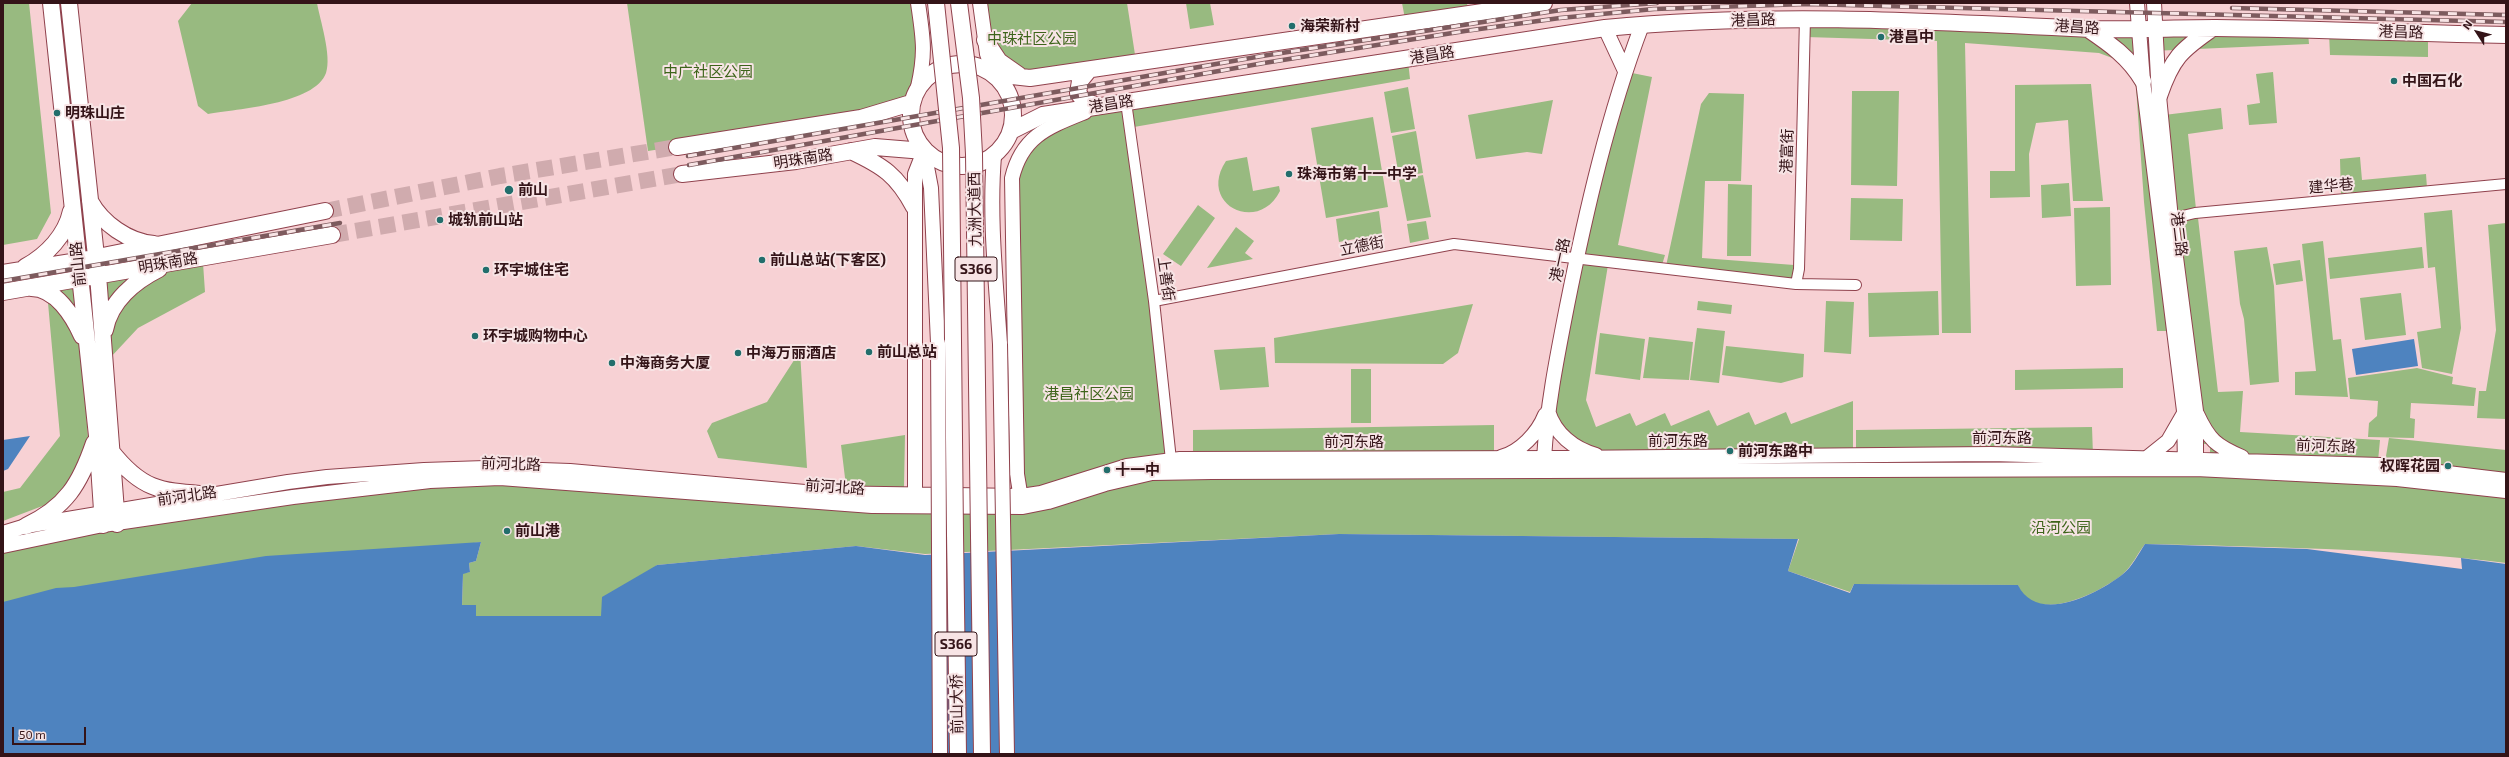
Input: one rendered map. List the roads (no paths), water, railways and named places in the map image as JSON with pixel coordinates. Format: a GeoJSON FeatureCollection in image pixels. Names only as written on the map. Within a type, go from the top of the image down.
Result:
{"type":"FeatureCollection","features":[{"type":"Feature","properties":{"kind":"main road","name":"前山路"},"geometry":{"type":"LineString","coordinates":[[51,3],[96,436],[110,519]]}},
{"type":"Feature","properties":{"kind":"main road","name":"前山路"},"geometry":{"type":"LineString","coordinates":[[69,3],[94,258],[98,275],[111,451],[110,519]]}},
{"type":"Feature","properties":{"kind":"main road"},"geometry":{"type":"LineString","coordinates":[[918,3],[924,44],[924,59],[918,87],[911,103],[910,120],[913,131],[924,151],[931,188],[938,343],[940,754]]}},
{"type":"Feature","properties":{"kind":"main road","name":"九洲大道西"},"geometry":{"type":"LineString","coordinates":[[936,3],[951,148],[955,534]]}},
{"type":"Feature","properties":{"kind":"main road","name":"九洲大道西"},"geometry":{"type":"LineString","coordinates":[[959,3],[972,98],[979,536]]}},
{"type":"Feature","properties":{"kind":"main road"},"geometry":{"type":"LineString","coordinates":[[924,151],[936,160],[950,166],[965,166],[980,163],[994,156],[1004,144],[1011,130],[1013,115],[1011,100],[1005,86],[994,74],[987,54],[980,3]]}},
{"type":"Feature","properties":{"kind":"main road"},"geometry":{"type":"LineString","coordinates":[[918,87],[930,74],[950,65],[962,63],[978,66],[994,74],[1030,78],[1544,3]]}},
{"type":"Feature","properties":{"kind":"main road","name":"港二路"},"geometry":{"type":"LineString","coordinates":[[2138,3],[2143,81],[2166,220],[2190,411],[2190,463]]}},
{"type":"Feature","properties":{"kind":"main road","name":"港二路"},"geometry":{"type":"LineString","coordinates":[[2154,3],[2166,220]]}},
{"type":"Feature","properties":{"kind":"main road","name":"港昌路"},"geometry":{"type":"LineString","coordinates":[[1011,130],[1043,115],[1605,28],[1642,25],[1805,18],[2046,25],[2140,30],[2213,28],[2506,35]]}},
{"type":"Feature","properties":{"kind":"main road","name":"港一路"},"geometry":{"type":"LineString","coordinates":[[1544,458],[1547,409],[1577,258],[1625,71],[1642,25]]}},
{"type":"Feature","properties":{"kind":"main road"},"geometry":{"type":"LineString","coordinates":[[1605,28],[1625,71]]}},
{"type":"Feature","properties":{"kind":"main road"},"geometry":{"type":"LineString","coordinates":[[2088,28],[2123,54],[2143,81]]}},
{"type":"Feature","properties":{"kind":"main road"},"geometry":{"type":"LineString","coordinates":[[2159,96],[2170,66],[2176,58],[2192,42],[2213,28]]}},
{"type":"Feature","properties":{"kind":"main road"},"geometry":{"type":"LineString","coordinates":[[985,40],[999,61],[1007,68],[1016,74],[1030,78]]}},
{"type":"Feature","properties":{"kind":"main road"},"geometry":{"type":"LineString","coordinates":[[1089,70],[1080,80],[1078,93],[1084,101],[1099,106]]}},
{"type":"Feature","properties":{"kind":"main road","name":"明珠南路"},"geometry":{"type":"LineString","coordinates":[[677,147],[861,118],[911,103]]}},
{"type":"Feature","properties":{"kind":"main road"},"geometry":{"type":"LineString","coordinates":[[1022,502],[1017,474],[1012,178],[1016,163],[1030,141],[1054,124],[1099,106]]}},
{"type":"Feature","properties":{"kind":"main road","name":"明珠南路"},"geometry":{"type":"LineString","coordinates":[[682,174],[796,161],[875,147],[897,147],[924,151]]}},
{"type":"Feature","properties":{"kind":"main road"},"geometry":{"type":"LineString","coordinates":[[851,151],[880,164],[896,178],[914,207]]}},
{"type":"Feature","properties":{"kind":"main road"},"geometry":{"type":"LineString","coordinates":[[915,501],[914,207],[915,174],[924,151]]}},
{"type":"Feature","properties":{"kind":"main road"},"geometry":{"type":"LineString","coordinates":[[994,156],[991,185],[992,224],[1000,344],[1007,754]]}},
{"type":"Feature","properties":{"kind":"main road"},"geometry":{"type":"LineString","coordinates":[[89,199],[103,218],[120,232],[144,242],[162,244]]}},
{"type":"Feature","properties":{"kind":"main road"},"geometry":{"type":"LineString","coordinates":[[10,272],[43,256],[59,237],[69,218],[72,201]]}},
{"type":"Feature","properties":{"kind":"main road","name":"明珠南路"},"geometry":{"type":"LineString","coordinates":[[10,272],[94,258],[325,211]]}},
{"type":"Feature","properties":{"kind":"main road","name":"明珠南路"},"geometry":{"type":"LineString","coordinates":[[3,292],[332,235]]}},
{"type":"Feature","properties":{"kind":"main road"},"geometry":{"type":"LineString","coordinates":[[103,342],[106,325],[112,310],[128,290],[149,274],[176,262]]}},
{"type":"Feature","properties":{"kind":"main road"},"geometry":{"type":"LineString","coordinates":[[25,288],[44,290],[57,300],[73,319],[86,346]]}},
{"type":"Feature","properties":{"kind":"main road"},"geometry":{"type":"LineString","coordinates":[[1547,409],[1551,421],[1569,442],[1583,451],[1621,458]]}},
{"type":"Feature","properties":{"kind":"main road"},"geometry":{"type":"LineString","coordinates":[[1495,459],[1505,456],[1523,444],[1542,421],[1547,409]]}},
{"type":"Feature","properties":{"kind":"main road"},"geometry":{"type":"LineString","coordinates":[[2148,457],[2168,441],[2190,411],[2211,440],[2224,449],[2250,460]]}},
{"type":"Feature","properties":{"kind":"main road"},"geometry":{"type":"LineString","coordinates":[[26,526],[44,518],[71,494],[84,471],[96,436]]}},
{"type":"Feature","properties":{"kind":"main road"},"geometry":{"type":"LineString","coordinates":[[111,451],[128,471],[152,487],[168,492],[213,495]]}},
{"type":"Feature","properties":{"kind":"main road","name":"前河东路"},"geometry":{"type":"LineString","coordinates":[[1022,502],[1041,493],[1128,466],[1171,460],[1495,459],[1991,454],[2148,457],[2190,463],[2399,479],[2506,491]]}},
{"type":"Feature","properties":{"kind":"main road","name":"前河东路"},"geometry":{"type":"LineString","coordinates":[[1022,502],[1048,502],[1104,484],[1152,473],[2190,463],[2250,460],[2381,465],[2506,480]]}},
{"type":"Feature","properties":{"kind":"main road","name":"前河北路"},"geometry":{"type":"LineString","coordinates":[[3,546],[213,495],[327,477],[485,468],[570,471],[915,501]]}},
{"type":"Feature","properties":{"kind":"main road","name":"前河北路"},"geometry":{"type":"LineString","coordinates":[[3,533],[26,526],[110,519],[430,481],[500,478],[800,502],[1022,502]]}},
{"type":"Feature","properties":{"kind":"main road","name":"前山大桥"},"geometry":{"type":"LineString","coordinates":[[955,534],[958,754]]}},
{"type":"Feature","properties":{"kind":"main road","name":"前山大桥"},"geometry":{"type":"LineString","coordinates":[[979,536],[982,754]]}},
{"type":"Feature","properties":{"kind":"street","name":"港富街"},"geometry":{"type":"LineString","coordinates":[[1796,284],[1799,269],[1805,18]]}},
{"type":"Feature","properties":{"kind":"street","name":"上善街"},"geometry":{"type":"LineString","coordinates":[[1126,102],[1154,301],[1171,460]]}},
{"type":"Feature","properties":{"kind":"street","name":"建华巷"},"geometry":{"type":"LineString","coordinates":[[2166,220],[2195,213],[2506,184]]}},
{"type":"Feature","properties":{"kind":"street","name":"立德街"},"geometry":{"type":"LineString","coordinates":[[1154,301],[1454,244],[1577,258]]}},
{"type":"Feature","properties":{"kind":"street"},"geometry":{"type":"LineString","coordinates":[[1577,258],[1796,284],[1856,285]]}},
{"type":"Feature","properties":{"kind":"water"},"geometry":{"type":"Polygon","coordinates":[[[2414,339],[2418,366],[2356,375],[2352,349],[2414,339]]]}},
{"type":"Feature","properties":{"kind":"water"},"geometry":{"type":"Polygon","coordinates":[[[30,436],[8,469],[3,471],[3,440],[30,436]]]}},
{"type":"Feature","properties":{"kind":"water"},"geometry":{"type":"Polygon","coordinates":[[[1339,534],[1798,539],[1788,571],[1850,593],[1854,584],[2018,585],[2027,597],[2039,603],[2053,604],[2068,602],[2084,597],[2112,582],[2129,568],[2145,544],[2307,549],[2462,569],[2461,558],[2506,564],[2506,754],[3,754],[3,602],[56,588],[74,587],[266,556],[481,542],[476,561],[469,563],[470,572],[463,574],[462,605],[476,605],[476,616],[601,616],[602,597],[657,565],[856,546],[925,555],[1339,534]]]}},
{"type":"Feature","properties":{"kind":"tunnel"},"geometry":{"type":"LineString","coordinates":[[325,211],[500,176],[677,147]]}},
{"type":"Feature","properties":{"kind":"tunnel"},"geometry":{"type":"LineString","coordinates":[[332,235],[682,174]]}},
{"type":"Feature","properties":{"kind":"railway"},"geometry":{"type":"LineString","coordinates":[[688,156],[1262,56],[1561,10],[1657,3]]}},
{"type":"Feature","properties":{"kind":"railway"},"geometry":{"type":"LineString","coordinates":[[689,165],[1264,63],[1465,31],[1560,18],[1654,9],[1806,4],[2506,22]]}},
{"type":"Feature","properties":{"kind":"railway"},"geometry":{"type":"LineString","coordinates":[[2232,8],[2506,15]]}},
{"type":"Feature","properties":{"kind":"railway"},"geometry":{"type":"LineString","coordinates":[[3,281],[340,223]]}},
{"type":"Feature","properties":{"kind":"place","name":"海荣新村"},"geometry":{"type":"Point","coordinates":[1292,26]}},
{"type":"Feature","properties":{"kind":"place","name":"港昌中"},"geometry":{"type":"Point","coordinates":[1881,37]}},
{"type":"Feature","properties":{"kind":"place","name":"中国石化"},"geometry":{"type":"Point","coordinates":[2394,81]}},
{"type":"Feature","properties":{"kind":"place","name":"明珠山庄"},"geometry":{"type":"Point","coordinates":[57,113]}},
{"type":"Feature","properties":{"kind":"place","name":"珠海市第十一中学"},"geometry":{"type":"Point","coordinates":[1289,174]}},
{"type":"Feature","properties":{"kind":"place","name":"前山"},"geometry":{"type":"Point","coordinates":[509,190]}},
{"type":"Feature","properties":{"kind":"place","name":"城轨前山站"},"geometry":{"type":"Point","coordinates":[440,220]}},
{"type":"Feature","properties":{"kind":"place","name":"前山总站(下客区)"},"geometry":{"type":"Point","coordinates":[762,260]}},
{"type":"Feature","properties":{"kind":"place","name":"环宇城住宅"},"geometry":{"type":"Point","coordinates":[486,270]}},
{"type":"Feature","properties":{"kind":"place","name":"环宇城购物中心"},"geometry":{"type":"Point","coordinates":[475,336]}},
{"type":"Feature","properties":{"kind":"place","name":"前山总站"},"geometry":{"type":"Point","coordinates":[869,352]}},
{"type":"Feature","properties":{"kind":"place","name":"中海万丽酒店"},"geometry":{"type":"Point","coordinates":[738,353]}},
{"type":"Feature","properties":{"kind":"place","name":"中海商务大厦"},"geometry":{"type":"Point","coordinates":[612,363]}},
{"type":"Feature","properties":{"kind":"place","name":"前河东路中"},"geometry":{"type":"Point","coordinates":[1730,451]}},
{"type":"Feature","properties":{"kind":"place","name":"权晖花园"},"geometry":{"type":"Point","coordinates":[2448,466]}},
{"type":"Feature","properties":{"kind":"place","name":"十一中"},"geometry":{"type":"Point","coordinates":[1107,470]}},
{"type":"Feature","properties":{"kind":"place","name":"前山港"},"geometry":{"type":"Point","coordinates":[507,531]}},
{"type":"Feature","properties":{"kind":"park label","name":"中珠社区公园"},"geometry":{"type":"Point","coordinates":[1032,39]}},
{"type":"Feature","properties":{"kind":"park label","name":"中广社区公园"},"geometry":{"type":"Point","coordinates":[708,72]}},
{"type":"Feature","properties":{"kind":"park label","name":"港昌社区公园"},"geometry":{"type":"Point","coordinates":[1089,394]}},
{"type":"Feature","properties":{"kind":"park label","name":"沿河公园"},"geometry":{"type":"Point","coordinates":[2061,528]}}]}
